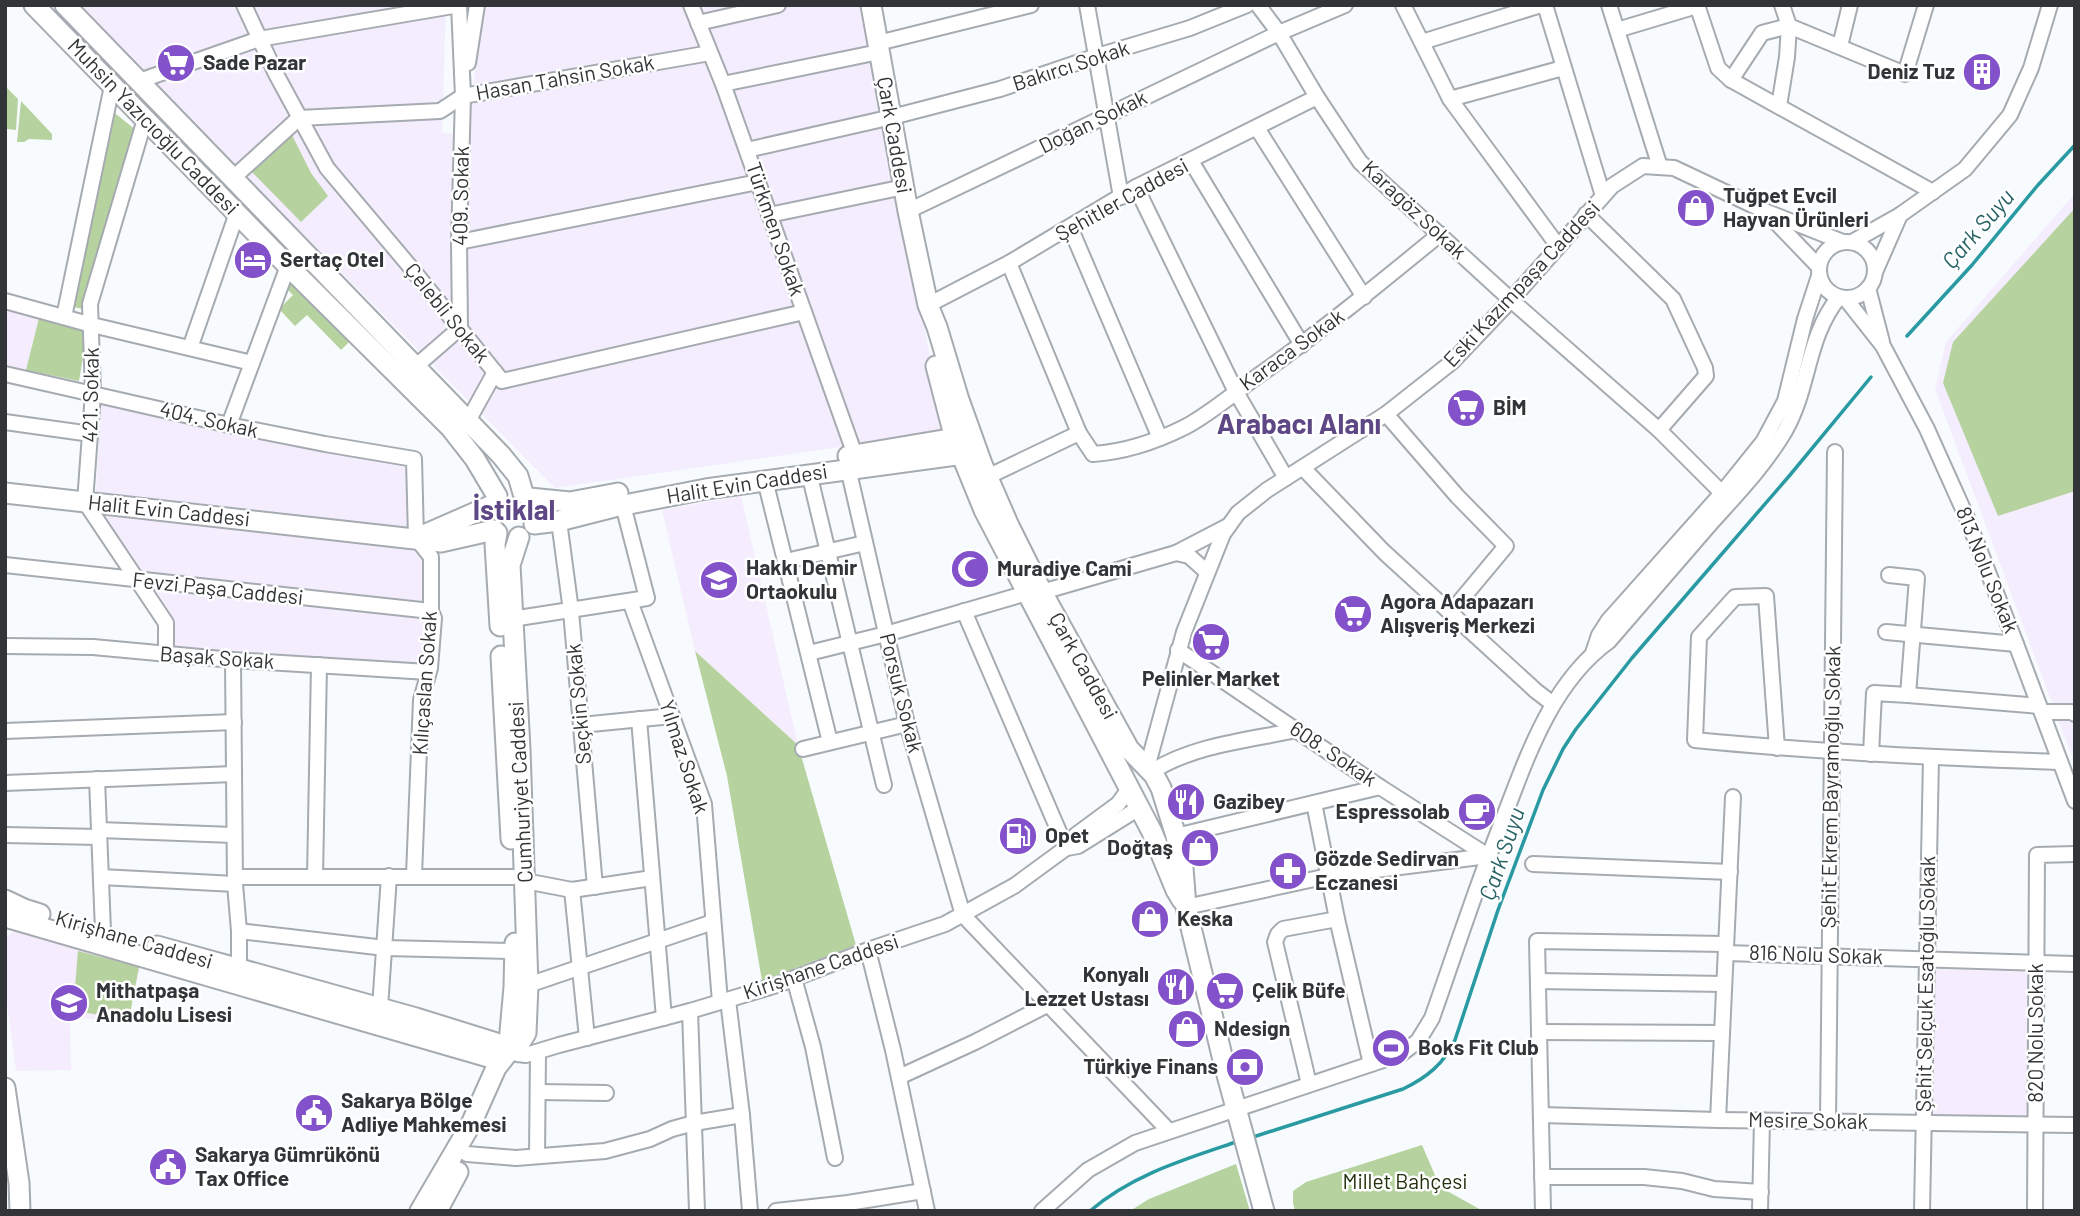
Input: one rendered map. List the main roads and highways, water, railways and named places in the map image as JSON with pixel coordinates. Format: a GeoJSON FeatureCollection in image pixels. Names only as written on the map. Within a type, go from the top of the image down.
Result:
{"type":"FeatureCollection","features":[{"type":"Feature","properties":{"kind":"main road","name":"Muhsin Yazıcıoğlu Caddesi"},"geometry":{"type":"LineString","coordinates":[[34,5],[288,266],[450,427],[475,459],[493,501]]}},
{"type":"Feature","properties":{"kind":"main road","name":"Muhsin Yazıcıoğlu Caddesi"},"geometry":{"type":"LineString","coordinates":[[65,5],[511,466],[526,496]]}},
{"type":"Feature","properties":{"kind":"main road","name":"Çark Caddesi"},"geometry":{"type":"LineString","coordinates":[[871,5],[908,211],[928,304],[928,329],[984,510],[1129,749],[1153,776],[1176,836],[1183,868],[1186,907],[1264,1211]]}},
{"type":"Feature","properties":{"kind":"main road","name":"Çark Caddesi"},"geometry":{"type":"LineString","coordinates":[[966,445],[987,477],[1034,592],[1186,907]]}},
{"type":"Feature","properties":{"kind":"main road","name":"Halit Evin Caddesi"},"geometry":{"type":"LineString","coordinates":[[534,524],[559,521],[623,505],[966,445]]}},
{"type":"Feature","properties":{"kind":"main road","name":"Halit Evin Caddesi"},"geometry":{"type":"LineString","coordinates":[[526,496],[570,502],[704,478],[854,464]]}},
{"type":"Feature","properties":{"kind":"main road"},"geometry":{"type":"LineString","coordinates":[[509,491],[526,496],[536,513],[534,524],[528,532],[519,537],[507,538],[495,531],[489,519],[493,501],[509,491]]}},
{"type":"Feature","properties":{"kind":"main road","name":"Halit Evin Caddesi"},"geometry":{"type":"LineString","coordinates":[[5,493],[441,542],[495,531]]}},
{"type":"Feature","properties":{"kind":"main road","name":"Halit Evin Caddesi"},"geometry":{"type":"LineString","coordinates":[[416,538],[493,501]]}},
{"type":"Feature","properties":{"kind":"main road","name":"Cumhuriyet Caddesi"},"geometry":{"type":"LineString","coordinates":[[495,531],[528,985],[526,1033],[512,1050]]}},
{"type":"Feature","properties":{"kind":"main road","name":"Cumhuriyet Caddesi"},"geometry":{"type":"LineString","coordinates":[[512,1050],[519,879],[520,749],[510,565],[519,537]]}},
{"type":"Feature","properties":{"kind":"main road"},"geometry":{"type":"LineString","coordinates":[[1129,789],[1138,771],[1153,776],[1153,800],[1139,808]]}},
{"type":"Feature","properties":{"kind":"main road","name":"Kirişhane Caddesi"},"geometry":{"type":"LineString","coordinates":[[5,900],[24,909],[380,1008],[512,1050]]}},
{"type":"Feature","properties":{"kind":"main road","name":"Kirişhane Caddesi"},"geometry":{"type":"LineString","coordinates":[[5,917],[488,1057],[512,1050]]}},
{"type":"Feature","properties":{"kind":"main road"},"geometry":{"type":"LineString","coordinates":[[436,1211],[510,1071],[512,1050]]}},
{"type":"Feature","properties":{"kind":"main road"},"geometry":{"type":"LineString","coordinates":[[420,1211],[471,1124],[496,1068],[512,1050]]}},
{"type":"Feature","properties":{"kind":"main road"},"geometry":{"type":"LineString","coordinates":[[5,1088],[19,1183],[20,1211]]}},
{"type":"Feature","properties":{"kind":"waterway","name":"Çark Suyu"},"geometry":{"type":"LineString","coordinates":[[1907,336],[2075,145]]}},
{"type":"Feature","properties":{"kind":"waterway","name":"Çark Suyu"},"geometry":{"type":"LineString","coordinates":[[1250,1138],[1403,1089],[1427,1075],[1440,1063],[1455,1040],[1498,910],[1543,790],[1563,749],[1632,658],[1871,377]]}},
{"type":"Feature","properties":{"kind":"waterway","name":"Çark Suyu"},"geometry":{"type":"LineString","coordinates":[[1090,1211],[1142,1177],[1239,1141]]}},
{"type":"Feature","properties":{"kind":"place","name":"Sade Pazar"},"geometry":{"type":"Point","coordinates":[176,63]}},
{"type":"Feature","properties":{"kind":"place","name":"Deniz Tuz"},"geometry":{"type":"Point","coordinates":[1982,72]}},
{"type":"Feature","properties":{"kind":"place","name":"Tuğpet Evcil Hayvan Ürünleri"},"geometry":{"type":"Point","coordinates":[1696,208]}},
{"type":"Feature","properties":{"kind":"place","name":"Sertaç Otel"},"geometry":{"type":"Point","coordinates":[253,260]}},
{"type":"Feature","properties":{"kind":"place","name":"BİM"},"geometry":{"type":"Point","coordinates":[1466,408]}},
{"type":"Feature","properties":{"kind":"place","name":"Muradiye Cami"},"geometry":{"type":"Point","coordinates":[970,569]}},
{"type":"Feature","properties":{"kind":"place","name":"Hakkı Demir Ortaokulu"},"geometry":{"type":"Point","coordinates":[719,580]}},
{"type":"Feature","properties":{"kind":"place","name":"Agora Adapazarı Alışveriş Merkezi"},"geometry":{"type":"Point","coordinates":[1353,614]}},
{"type":"Feature","properties":{"kind":"place","name":"Pelinler Market"},"geometry":{"type":"Point","coordinates":[1211,642]}},
{"type":"Feature","properties":{"kind":"place","name":"Gazibey"},"geometry":{"type":"Point","coordinates":[1186,802]}},
{"type":"Feature","properties":{"kind":"place","name":"Espressolab"},"geometry":{"type":"Point","coordinates":[1477,812]}},
{"type":"Feature","properties":{"kind":"place","name":"Opet"},"geometry":{"type":"Point","coordinates":[1018,836]}},
{"type":"Feature","properties":{"kind":"place","name":"Doğtaş"},"geometry":{"type":"Point","coordinates":[1200,848]}},
{"type":"Feature","properties":{"kind":"place","name":"Gözde Sedirvan Eczanesi"},"geometry":{"type":"Point","coordinates":[1288,871]}},
{"type":"Feature","properties":{"kind":"place","name":"Keska"},"geometry":{"type":"Point","coordinates":[1150,919]}},
{"type":"Feature","properties":{"kind":"place","name":"Konyalı Lezzet Ustası"},"geometry":{"type":"Point","coordinates":[1176,987]}},
{"type":"Feature","properties":{"kind":"place","name":"Çelik Büfe"},"geometry":{"type":"Point","coordinates":[1225,991]}},
{"type":"Feature","properties":{"kind":"place","name":"Mithatpaşa Anadolu Lisesi"},"geometry":{"type":"Point","coordinates":[69,1003]}},
{"type":"Feature","properties":{"kind":"place","name":"Ndesign"},"geometry":{"type":"Point","coordinates":[1187,1029]}},
{"type":"Feature","properties":{"kind":"place","name":"Boks Fit Club"},"geometry":{"type":"Point","coordinates":[1391,1048]}},
{"type":"Feature","properties":{"kind":"place","name":"Türkiye Finans"},"geometry":{"type":"Point","coordinates":[1245,1067]}},
{"type":"Feature","properties":{"kind":"place","name":"Sakarya Bölge Adliye Mahkemesi"},"geometry":{"type":"Point","coordinates":[314,1113]}},
{"type":"Feature","properties":{"kind":"place","name":"Sakarya Gümrükönü Tax Office"},"geometry":{"type":"Point","coordinates":[168,1167]}},
{"type":"Feature","properties":{"kind":"district","name":"Arabacı Alanı"},"geometry":{"type":"Point","coordinates":[1299,424]}},
{"type":"Feature","properties":{"kind":"district","name":"İstiklal"},"geometry":{"type":"Point","coordinates":[514,510]}},
{"type":"Feature","properties":{"kind":"park label","name":"Millet Bahçesi"},"geometry":{"type":"Point","coordinates":[1405,1182]}}]}
